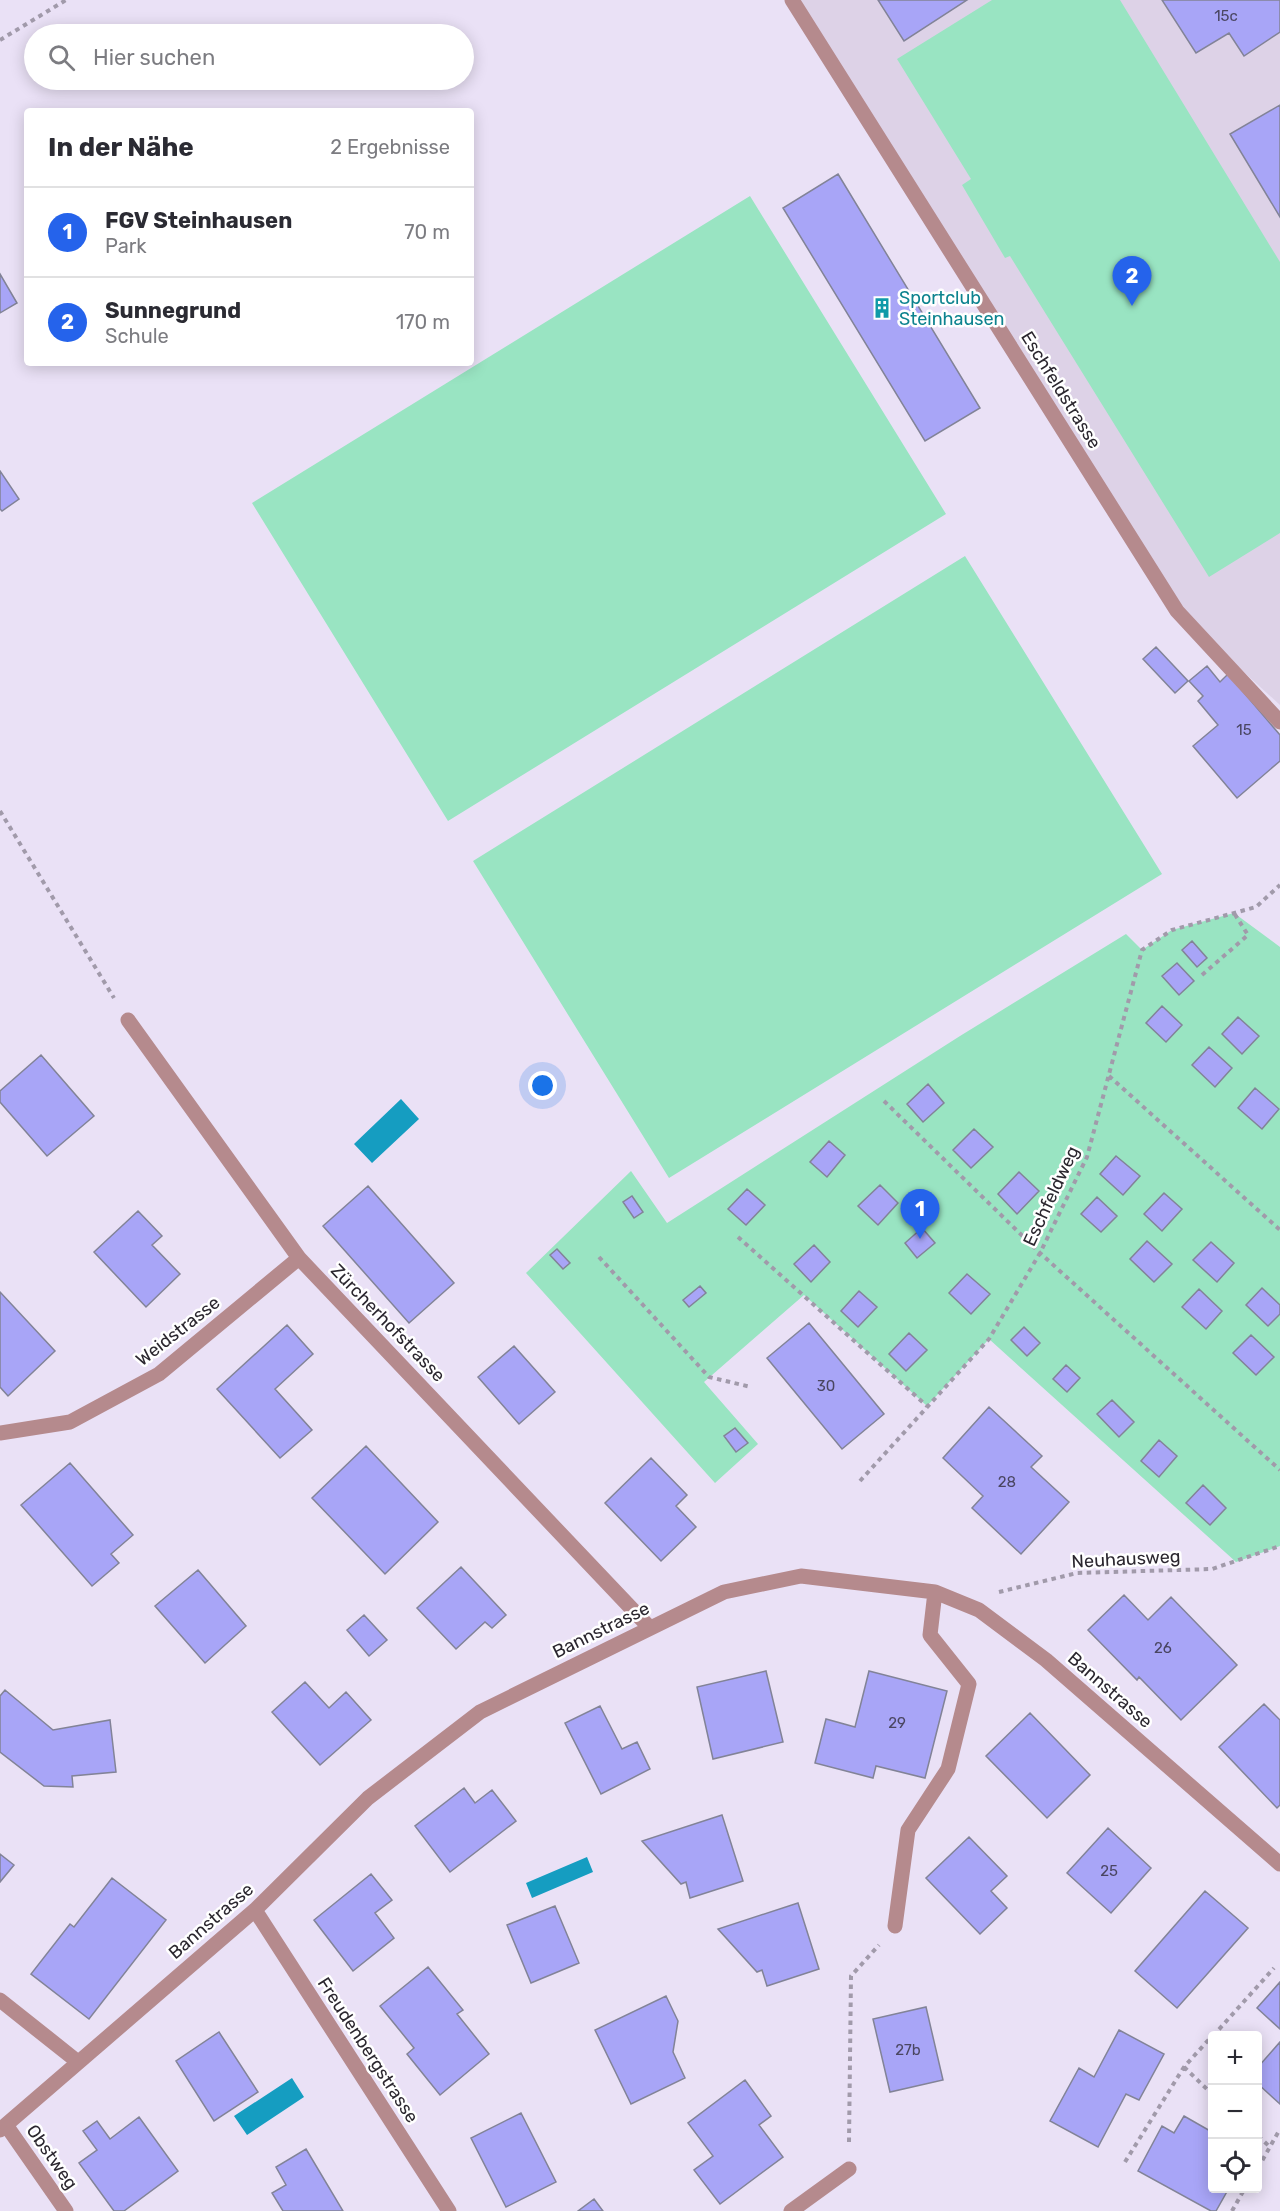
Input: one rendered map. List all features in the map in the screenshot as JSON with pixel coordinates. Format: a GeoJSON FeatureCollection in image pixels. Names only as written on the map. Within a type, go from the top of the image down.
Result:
{"type":"FeatureCollection","features":[{"type":"Feature","properties":{"kind":"street","name":"Eschfeldstrasse"},"geometry":{"type":"LineString","coordinates":[[792,0],[1177,611],[1280,722]]}},
{"type":"Feature","properties":{"kind":"street","name":"Zürcherhofstrasse"},"geometry":{"type":"LineString","coordinates":[[128,1020],[299,1258],[650,1628]]}},
{"type":"Feature","properties":{"kind":"street","name":"Weidstrasse"},"geometry":{"type":"LineString","coordinates":[[0,1433],[70,1422],[159,1374],[299,1258]]}},
{"type":"Feature","properties":{"kind":"street","name":"Bannstrasse"},"geometry":{"type":"LineString","coordinates":[[3,2127],[255,1910],[368,1798],[480,1712],[724,1592],[801,1576],[935,1592],[979,1610],[1046,1660],[1280,1864]]}},
{"type":"Feature","properties":{"kind":"street"},"geometry":{"type":"LineString","coordinates":[[895,1926],[908,1830],[948,1769],[969,1684],[930,1635],[935,1592]]}},
{"type":"Feature","properties":{"kind":"street","name":"Freudenbergstrasse"},"geometry":{"type":"LineString","coordinates":[[255,1910],[449,2211]]}},
{"type":"Feature","properties":{"kind":"street"},"geometry":{"type":"LineString","coordinates":[[0,2000],[78,2062]]}},
{"type":"Feature","properties":{"kind":"street","name":"Obstweg"},"geometry":{"type":"LineString","coordinates":[[3,2127],[66,2211]]}},
{"type":"Feature","properties":{"kind":"street"},"geometry":{"type":"LineString","coordinates":[[791,2211],[849,2169]]}},
{"type":"Feature","properties":{"kind":"path"},"geometry":{"type":"LineString","coordinates":[[26,24],[66,0]]}},
{"type":"Feature","properties":{"kind":"path"},"geometry":{"type":"LineString","coordinates":[[0,40],[24,25]]}},
{"type":"Feature","properties":{"kind":"path"},"geometry":{"type":"LineString","coordinates":[[0,811],[128,1020]]}},
{"type":"Feature","properties":{"kind":"path","name":"Eschfeldweg"},"geometry":{"type":"LineString","coordinates":[[860,1480],[989,1339],[1040,1253],[1087,1157],[1142,950],[1172,930],[1256,907],[1280,885]]}},
{"type":"Feature","properties":{"kind":"path"},"geometry":{"type":"LineString","coordinates":[[1202,975],[1248,936],[1234,913]]}},
{"type":"Feature","properties":{"kind":"path"},"geometry":{"type":"LineString","coordinates":[[1109,1076],[1280,1230]]}},
{"type":"Feature","properties":{"kind":"path"},"geometry":{"type":"LineString","coordinates":[[884,1101],[1040,1253],[1280,1470]]}},
{"type":"Feature","properties":{"kind":"path"},"geometry":{"type":"LineString","coordinates":[[738,1237],[927,1406]]}},
{"type":"Feature","properties":{"kind":"path"},"geometry":{"type":"LineString","coordinates":[[599,1257],[709,1377],[751,1387]]}},
{"type":"Feature","properties":{"kind":"path","name":"Neuhausweg"},"geometry":{"type":"LineString","coordinates":[[979,1610],[998,1592],[1077,1573],[1212,1569],[1280,1546]]}},
{"type":"Feature","properties":{"kind":"path"},"geometry":{"type":"LineString","coordinates":[[849,2169],[851,1976],[895,1926]]}},
{"type":"Feature","properties":{"kind":"path"},"geometry":{"type":"LineString","coordinates":[[1217,2031],[1274,1968]]}},
{"type":"Feature","properties":{"kind":"path"},"geometry":{"type":"LineString","coordinates":[[1125,2162],[1184,2067],[1208,2041]]}},
{"type":"Feature","properties":{"kind":"path"},"geometry":{"type":"LineString","coordinates":[[1184,2067],[1208,2090]]}},
{"type":"Feature","properties":{"kind":"path"},"geometry":{"type":"LineString","coordinates":[[1262,2160],[1280,2129]]}},
{"type":"Feature","properties":{"kind":"path"},"geometry":{"type":"LineString","coordinates":[[1261,2139],[1270,2147]]}},
{"type":"Feature","properties":{"kind":"path"},"geometry":{"type":"LineString","coordinates":[[1232,2211],[1242,2193]]}},
{"type":"Feature","properties":{"kind":"shaded area"},"geometry":{"type":"Polygon","coordinates":[[[792,0],[1280,0],[1280,705],[1177,611],[792,0]]]}},
{"type":"Feature","properties":{"kind":"green space"},"geometry":{"type":"Polygon","coordinates":[[[992,0],[1120,0],[1280,262],[1280,533],[1209,577],[1010,256],[1005,258],[962,185],[971,179],[897,59],[992,0]]]}},
{"type":"Feature","properties":{"kind":"green space"},"geometry":{"type":"Polygon","coordinates":[[[750,196],[946,514],[448,821],[252,503],[750,196]]]}},
{"type":"Feature","properties":{"kind":"green space"},"geometry":{"type":"Polygon","coordinates":[[[965,556],[1162,874],[669,1178],[473,861],[965,556]]]}},
{"type":"Feature","properties":{"kind":"green space"},"geometry":{"type":"Polygon","coordinates":[[[1234,913],[1280,947],[1280,1546],[1236,1562],[989,1339],[927,1406],[804,1295],[704,1382],[758,1444],[715,1483],[526,1273],[631,1171],[667,1223],[960,1036],[1126,934],[1142,950],[1172,930],[1234,913]]]}},
{"type":"Feature","properties":{"kind":"water"},"geometry":{"type":"Polygon","coordinates":[[[401,1099],[419,1119],[372,1163],[354,1144],[401,1099]]]}},
{"type":"Feature","properties":{"kind":"water"},"geometry":{"type":"Polygon","coordinates":[[[587,1857],[593,1872],[532,1898],[526,1883],[587,1857]]]}},
{"type":"Feature","properties":{"kind":"water"},"geometry":{"type":"Polygon","coordinates":[[[292,2078],[304,2097],[247,2135],[234,2116],[292,2078]]]}},
{"type":"Feature","properties":{"kind":"building"},"geometry":{"type":"Polygon","coordinates":[[[878,0],[967,0],[904,41],[878,0]]]}},
{"type":"Feature","properties":{"kind":"building"},"geometry":{"type":"Polygon","coordinates":[[[1162,0],[1280,0],[1280,32],[1244,56],[1229,33],[1196,53],[1162,0]]]}},
{"type":"Feature","properties":{"kind":"building"},"geometry":{"type":"Polygon","coordinates":[[[1280,105],[1280,217],[1230,134],[1280,105]]]}},
{"type":"Feature","properties":{"kind":"building","name":"Sportclub Steinhausen"},"geometry":{"type":"Polygon","coordinates":[[[838,174],[980,408],[925,441],[783,208],[838,174]]]}},
{"type":"Feature","properties":{"kind":"building"},"geometry":{"type":"Polygon","coordinates":[[[0,274],[17,303],[0,313],[0,274]]]}},
{"type":"Feature","properties":{"kind":"building"},"geometry":{"type":"Polygon","coordinates":[[[0,471],[19,499],[2,511],[0,509],[0,471]]]}},
{"type":"Feature","properties":{"kind":"building"},"geometry":{"type":"Polygon","coordinates":[[[1156,647],[1188,681],[1175,693],[1143,659],[1156,647]]]}},
{"type":"Feature","properties":{"kind":"building"},"geometry":{"type":"Polygon","coordinates":[[[1207,666],[1220,682],[1228,674],[1280,735],[1280,761],[1237,798],[1193,746],[1218,725],[1198,701],[1203,696],[1189,681],[1207,666]]]}},
{"type":"Feature","properties":{"kind":"building"},"geometry":{"type":"Polygon","coordinates":[[[1192,941],[1207,958],[1197,967],[1182,950],[1192,941]]]}},
{"type":"Feature","properties":{"kind":"building"},"geometry":{"type":"Polygon","coordinates":[[[1177,963],[1194,981],[1179,995],[1162,976],[1177,963]]]}},
{"type":"Feature","properties":{"kind":"building"},"geometry":{"type":"Polygon","coordinates":[[[1162,1006],[1182,1025],[1166,1042],[1146,1023],[1162,1006]]]}},
{"type":"Feature","properties":{"kind":"building"},"geometry":{"type":"Polygon","coordinates":[[[1238,1017],[1259,1036],[1242,1054],[1222,1034],[1238,1017]]]}},
{"type":"Feature","properties":{"kind":"building"},"geometry":{"type":"Polygon","coordinates":[[[1209,1047],[1232,1068],[1215,1087],[1192,1065],[1209,1047]]]}},
{"type":"Feature","properties":{"kind":"building"},"geometry":{"type":"Polygon","coordinates":[[[41,1055],[94,1116],[47,1156],[0,1102],[0,1091],[41,1055]]]}},
{"type":"Feature","properties":{"kind":"building"},"geometry":{"type":"Polygon","coordinates":[[[928,1084],[944,1103],[923,1122],[907,1104],[928,1084]]]}},
{"type":"Feature","properties":{"kind":"building"},"geometry":{"type":"Polygon","coordinates":[[[1255,1088],[1279,1109],[1262,1129],[1238,1108],[1255,1088]]]}},
{"type":"Feature","properties":{"kind":"building"},"geometry":{"type":"Polygon","coordinates":[[[974,1129],[993,1147],[971,1168],[953,1150],[974,1129]]]}},
{"type":"Feature","properties":{"kind":"building"},"geometry":{"type":"Polygon","coordinates":[[[829,1141],[845,1155],[827,1177],[810,1162],[829,1141]]]}},
{"type":"Feature","properties":{"kind":"building"},"geometry":{"type":"Polygon","coordinates":[[[1116,1156],[1140,1176],[1123,1195],[1100,1174],[1116,1156]]]}},
{"type":"Feature","properties":{"kind":"building"},"geometry":{"type":"Polygon","coordinates":[[[1019,1172],[1039,1191],[1017,1214],[998,1194],[1019,1172]]]}},
{"type":"Feature","properties":{"kind":"building"},"geometry":{"type":"Polygon","coordinates":[[[880,1185],[898,1203],[878,1225],[858,1206],[880,1185]]]}},
{"type":"Feature","properties":{"kind":"building"},"geometry":{"type":"Polygon","coordinates":[[[368,1186],[454,1283],[409,1323],[323,1226],[368,1186]]]}},
{"type":"Feature","properties":{"kind":"building"},"geometry":{"type":"Polygon","coordinates":[[[747,1189],[765,1205],[746,1225],[728,1209],[747,1189]]]}},
{"type":"Feature","properties":{"kind":"building"},"geometry":{"type":"Polygon","coordinates":[[[1164,1193],[1182,1209],[1162,1231],[1144,1214],[1164,1193]]]}},
{"type":"Feature","properties":{"kind":"building"},"geometry":{"type":"Polygon","coordinates":[[[632,1196],[643,1212],[634,1218],[623,1202],[632,1196]]]}},
{"type":"Feature","properties":{"kind":"building"},"geometry":{"type":"Polygon","coordinates":[[[1097,1197],[1117,1216],[1101,1232],[1081,1214],[1097,1197]]]}},
{"type":"Feature","properties":{"kind":"building"},"geometry":{"type":"Polygon","coordinates":[[[138,1211],[162,1236],[152,1245],[180,1274],[146,1307],[94,1252],[138,1211]]]}},
{"type":"Feature","properties":{"kind":"building"},"geometry":{"type":"Polygon","coordinates":[[[922,1228],[935,1243],[917,1258],[905,1243],[922,1228]]]}},
{"type":"Feature","properties":{"kind":"building"},"geometry":{"type":"Polygon","coordinates":[[[1147,1241],[1172,1264],[1154,1282],[1130,1259],[1147,1241]]]}},
{"type":"Feature","properties":{"kind":"building"},"geometry":{"type":"Polygon","coordinates":[[[1211,1242],[1234,1263],[1217,1282],[1193,1260],[1211,1242]]]}},
{"type":"Feature","properties":{"kind":"building"},"geometry":{"type":"Polygon","coordinates":[[[814,1245],[830,1262],[811,1282],[794,1264],[814,1245]]]}},
{"type":"Feature","properties":{"kind":"building"},"geometry":{"type":"Polygon","coordinates":[[[557,1249],[570,1263],[563,1269],[550,1255],[557,1249]]]}},
{"type":"Feature","properties":{"kind":"building"},"geometry":{"type":"Polygon","coordinates":[[[967,1274],[990,1294],[971,1314],[949,1293],[967,1274]]]}},
{"type":"Feature","properties":{"kind":"building"},"geometry":{"type":"Polygon","coordinates":[[[700,1286],[706,1293],[689,1307],[683,1300],[700,1286]]]}},
{"type":"Feature","properties":{"kind":"building"},"geometry":{"type":"Polygon","coordinates":[[[1262,1288],[1280,1305],[1280,1314],[1268,1326],[1246,1305],[1262,1288]]]}},
{"type":"Feature","properties":{"kind":"building"},"geometry":{"type":"Polygon","coordinates":[[[1199,1289],[1222,1311],[1206,1329],[1182,1307],[1199,1289]]]}},
{"type":"Feature","properties":{"kind":"building"},"geometry":{"type":"Polygon","coordinates":[[[859,1291],[877,1307],[858,1327],[841,1311],[859,1291]]]}},
{"type":"Feature","properties":{"kind":"building"},"geometry":{"type":"Polygon","coordinates":[[[0,1292],[55,1351],[8,1396],[0,1387],[0,1292]]]}},
{"type":"Feature","properties":{"kind":"building"},"geometry":{"type":"Polygon","coordinates":[[[809,1323],[884,1414],[842,1449],[767,1358],[809,1323]]]}},
{"type":"Feature","properties":{"kind":"building"},"geometry":{"type":"Polygon","coordinates":[[[287,1325],[313,1354],[275,1389],[312,1430],[280,1458],[217,1389],[287,1325]]]}},
{"type":"Feature","properties":{"kind":"building"},"geometry":{"type":"Polygon","coordinates":[[[1024,1327],[1040,1343],[1027,1356],[1011,1340],[1024,1327]]]}},
{"type":"Feature","properties":{"kind":"building"},"geometry":{"type":"Polygon","coordinates":[[[909,1333],[927,1350],[906,1371],[889,1354],[909,1333]]]}},
{"type":"Feature","properties":{"kind":"building"},"geometry":{"type":"Polygon","coordinates":[[[1251,1335],[1274,1357],[1256,1375],[1233,1353],[1251,1335]]]}},
{"type":"Feature","properties":{"kind":"building"},"geometry":{"type":"Polygon","coordinates":[[[514,1346],[555,1392],[519,1424],[478,1377],[514,1346]]]}},
{"type":"Feature","properties":{"kind":"building"},"geometry":{"type":"Polygon","coordinates":[[[1066,1365],[1080,1378],[1067,1392],[1053,1379],[1066,1365]]]}},
{"type":"Feature","properties":{"kind":"building"},"geometry":{"type":"Polygon","coordinates":[[[1112,1400],[1134,1422],[1119,1437],[1097,1414],[1112,1400]]]}},
{"type":"Feature","properties":{"kind":"building"},"geometry":{"type":"Polygon","coordinates":[[[989,1407],[1042,1456],[1031,1467],[1069,1502],[1021,1554],[972,1508],[983,1496],[943,1458],[989,1407]]]}},
{"type":"Feature","properties":{"kind":"building"},"geometry":{"type":"Polygon","coordinates":[[[735,1428],[748,1443],[736,1452],[724,1436],[735,1428]]]}},
{"type":"Feature","properties":{"kind":"building"},"geometry":{"type":"Polygon","coordinates":[[[1159,1440],[1177,1456],[1159,1477],[1141,1461],[1159,1440]]]}},
{"type":"Feature","properties":{"kind":"building"},"geometry":{"type":"Polygon","coordinates":[[[366,1446],[438,1522],[385,1574],[312,1498],[366,1446]]]}},
{"type":"Feature","properties":{"kind":"building"},"geometry":{"type":"Polygon","coordinates":[[[651,1458],[687,1495],[676,1506],[696,1527],[661,1561],[605,1503],[651,1458]]]}},
{"type":"Feature","properties":{"kind":"building"},"geometry":{"type":"Polygon","coordinates":[[[70,1463],[133,1535],[111,1554],[119,1563],[92,1586],[21,1505],[70,1463]]]}},
{"type":"Feature","properties":{"kind":"building"},"geometry":{"type":"Polygon","coordinates":[[[1203,1485],[1226,1508],[1210,1525],[1186,1503],[1203,1485]]]}},
{"type":"Feature","properties":{"kind":"building"},"geometry":{"type":"Polygon","coordinates":[[[461,1567],[506,1615],[492,1628],[485,1622],[456,1649],[417,1608],[461,1567]]]}},
{"type":"Feature","properties":{"kind":"building"},"geometry":{"type":"Polygon","coordinates":[[[198,1570],[246,1626],[205,1663],[155,1606],[198,1570]]]}},
{"type":"Feature","properties":{"kind":"building"},"geometry":{"type":"Polygon","coordinates":[[[1124,1595],[1148,1620],[1171,1597],[1237,1665],[1181,1720],[1139,1677],[1137,1680],[1088,1630],[1124,1595]]]}},
{"type":"Feature","properties":{"kind":"building"},"geometry":{"type":"Polygon","coordinates":[[[364,1615],[387,1640],[369,1656],[347,1630],[364,1615]]]}},
{"type":"Feature","properties":{"kind":"building"},"geometry":{"type":"Polygon","coordinates":[[[766,1671],[783,1742],[713,1759],[697,1687],[766,1671]]]}},
{"type":"Feature","properties":{"kind":"building"},"geometry":{"type":"Polygon","coordinates":[[[869,1671],[947,1691],[925,1778],[876,1766],[873,1778],[815,1763],[826,1719],[855,1727],[869,1671]]]}},
{"type":"Feature","properties":{"kind":"building"},"geometry":{"type":"Polygon","coordinates":[[[305,1682],[329,1708],[346,1692],[371,1720],[320,1765],[272,1712],[305,1682]]]}},
{"type":"Feature","properties":{"kind":"building"},"geometry":{"type":"Polygon","coordinates":[[[5,1690],[53,1730],[110,1720],[116,1772],[72,1776],[73,1787],[44,1786],[0,1752],[0,1696],[5,1690]]]}},
{"type":"Feature","properties":{"kind":"building"},"geometry":{"type":"Polygon","coordinates":[[[1264,1704],[1280,1720],[1280,1805],[1277,1808],[1219,1747],[1264,1704]]]}},
{"type":"Feature","properties":{"kind":"building"},"geometry":{"type":"Polygon","coordinates":[[[600,1706],[622,1749],[637,1742],[650,1769],[601,1794],[565,1723],[600,1706]]]}},
{"type":"Feature","properties":{"kind":"building"},"geometry":{"type":"Polygon","coordinates":[[[1030,1713],[1090,1775],[1047,1818],[986,1756],[1030,1713]]]}},
{"type":"Feature","properties":{"kind":"building"},"geometry":{"type":"Polygon","coordinates":[[[464,1788],[475,1803],[492,1790],[516,1821],[450,1872],[415,1826],[464,1788]]]}},
{"type":"Feature","properties":{"kind":"building"},"geometry":{"type":"Polygon","coordinates":[[[722,1815],[743,1881],[690,1898],[686,1882],[681,1884],[642,1841],[722,1815]]]}},
{"type":"Feature","properties":{"kind":"building"},"geometry":{"type":"Polygon","coordinates":[[[1108,1828],[1151,1868],[1111,1913],[1067,1873],[1108,1828]]]}},
{"type":"Feature","properties":{"kind":"building"},"geometry":{"type":"Polygon","coordinates":[[[969,1837],[1007,1876],[991,1891],[1007,1908],[980,1934],[926,1878],[969,1837]]]}},
{"type":"Feature","properties":{"kind":"building"},"geometry":{"type":"Polygon","coordinates":[[[0,1854],[14,1865],[0,1882],[0,1854]]]}},
{"type":"Feature","properties":{"kind":"building"},"geometry":{"type":"Polygon","coordinates":[[[371,1874],[392,1900],[375,1913],[394,1938],[353,1971],[314,1920],[371,1874]]]}},
{"type":"Feature","properties":{"kind":"building"},"geometry":{"type":"Polygon","coordinates":[[[112,1878],[166,1920],[89,2019],[31,1974],[70,1924],[74,1927],[112,1878]]]}},
{"type":"Feature","properties":{"kind":"building"},"geometry":{"type":"Polygon","coordinates":[[[1205,1891],[1248,1928],[1177,2008],[1135,1971],[1205,1891]]]}},
{"type":"Feature","properties":{"kind":"building"},"geometry":{"type":"Polygon","coordinates":[[[798,1903],[819,1969],[767,1986],[762,1970],[757,1972],[718,1929],[798,1903]]]}},
{"type":"Feature","properties":{"kind":"building"},"geometry":{"type":"Polygon","coordinates":[[[555,1906],[579,1963],[531,1983],[507,1925],[555,1906]]]}},
{"type":"Feature","properties":{"kind":"building"},"geometry":{"type":"Polygon","coordinates":[[[428,1967],[463,2010],[457,2014],[489,2054],[440,2095],[407,2054],[414,2048],[380,2006],[428,1967]]]}},
{"type":"Feature","properties":{"kind":"building"},"geometry":{"type":"Polygon","coordinates":[[[1280,1982],[1280,2029],[1257,2008],[1280,1982]]]}},
{"type":"Feature","properties":{"kind":"building"},"geometry":{"type":"Polygon","coordinates":[[[666,1996],[678,2021],[673,2052],[685,2078],[631,2104],[595,2030],[666,1996]]]}},
{"type":"Feature","properties":{"kind":"building"},"geometry":{"type":"Polygon","coordinates":[[[926,2007],[943,2080],[890,2092],[873,2019],[926,2007]]]}},
{"type":"Feature","properties":{"kind":"building"},"geometry":{"type":"Polygon","coordinates":[[[1119,2030],[1164,2054],[1139,2100],[1126,2094],[1098,2147],[1050,2121],[1079,2068],[1094,2077],[1119,2030]]]}},
{"type":"Feature","properties":{"kind":"building"},"geometry":{"type":"Polygon","coordinates":[[[219,2032],[258,2092],[214,2121],[176,2061],[219,2032]]]}},
{"type":"Feature","properties":{"kind":"building"},"geometry":{"type":"Polygon","coordinates":[[[1280,2042],[1280,2104],[1262,2088],[1262,2062],[1280,2042]]]}},
{"type":"Feature","properties":{"kind":"building"},"geometry":{"type":"Polygon","coordinates":[[[745,2080],[771,2116],[759,2125],[783,2157],[720,2204],[694,2170],[713,2156],[688,2123],[745,2080]]]}},
{"type":"Feature","properties":{"kind":"building"},"geometry":{"type":"Polygon","coordinates":[[[521,2113],[556,2182],[506,2207],[471,2138],[521,2113]]]}},
{"type":"Feature","properties":{"kind":"building"},"geometry":{"type":"Polygon","coordinates":[[[1184,2116],[1208,2130],[1208,2193],[1226,2193],[1216,2211],[1211,2211],[1138,2171],[1162,2126],[1174,2133],[1184,2116]]]}},
{"type":"Feature","properties":{"kind":"building"},"geometry":{"type":"Polygon","coordinates":[[[139,2117],[178,2171],[124,2211],[114,2211],[79,2163],[97,2150],[83,2131],[97,2121],[110,2139],[139,2117]]]}},
{"type":"Feature","properties":{"kind":"building"},"geometry":{"type":"Polygon","coordinates":[[[306,2149],[343,2211],[283,2211],[272,2193],[286,2185],[276,2167],[306,2149]]]}},
{"type":"Feature","properties":{"kind":"building"},"geometry":{"type":"Polygon","coordinates":[[[594,2199],[603,2211],[578,2211],[594,2199]]]}},
{"type":"Feature","properties":{"kind":"place","name":"Sunnegrund"},"geometry":{"type":"Point","coordinates":[1132,306]}},
{"type":"Feature","properties":{"kind":"place","name":"Sportclub Steinhausen"},"geometry":{"type":"Point","coordinates":[882,308]}},
{"type":"Feature","properties":{"kind":"place","name":"FGV Steinhausen"},"geometry":{"type":"Point","coordinates":[920,1239]}}]}
